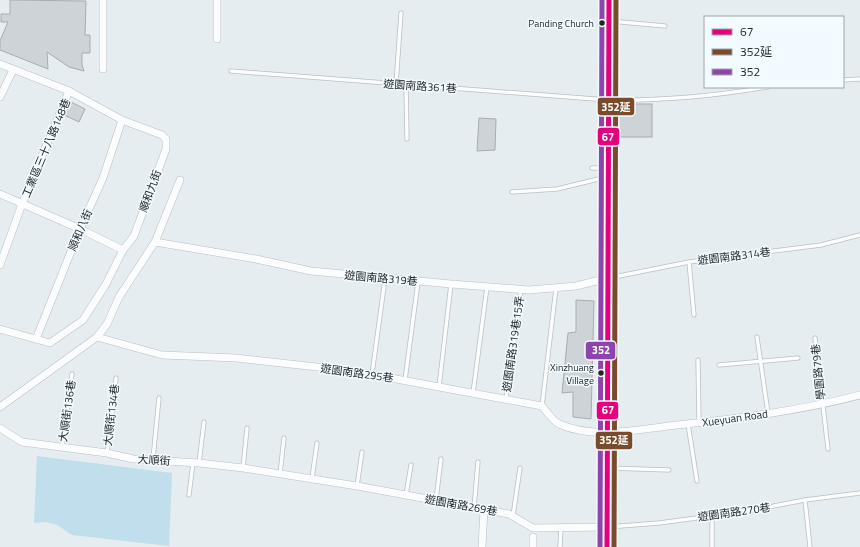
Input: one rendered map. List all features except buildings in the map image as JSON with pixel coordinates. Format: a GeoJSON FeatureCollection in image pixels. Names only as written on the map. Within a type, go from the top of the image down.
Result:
{"type":"FeatureCollection","features":[{"type":"Feature","properties":{"kind":"street"},"geometry":{"type":"LineString","coordinates":[[103,0],[103,69]]}},
{"type":"Feature","properties":{"kind":"street"},"geometry":{"type":"LineString","coordinates":[[217,0],[217,39]]}},
{"type":"Feature","properties":{"kind":"street"},"geometry":{"type":"LineString","coordinates":[[608,547],[609,0]]}},
{"type":"Feature","properties":{"kind":"street","name":"順和九街"},"geometry":{"type":"LineString","coordinates":[[0,64],[69,91],[122,120],[166,139],[166,149],[134,236],[123,250],[106,284],[83,320],[50,343],[0,328]]}},
{"type":"Feature","properties":{"kind":"street"},"geometry":{"type":"LineString","coordinates":[[0,97],[13,70]]}},
{"type":"Feature","properties":{"kind":"street","name":"工業區三十八路148巷"},"geometry":{"type":"LineString","coordinates":[[0,264],[22,204],[69,91]]}},
{"type":"Feature","properties":{"kind":"street","name":"順和八街"},"geometry":{"type":"LineString","coordinates":[[36,339],[80,229],[103,178],[122,120]]}},
{"type":"Feature","properties":{"kind":"street"},"geometry":{"type":"LineString","coordinates":[[0,406],[97,337],[107,324],[119,297],[155,242],[180,180]]}},
{"type":"Feature","properties":{"kind":"street"},"geometry":{"type":"LineString","coordinates":[[0,194],[80,229],[123,250]]}},
{"type":"Feature","properties":{"kind":"street","name":"遊園南路319巷"},"geometry":{"type":"LineString","coordinates":[[155,242],[256,260],[311,272],[418,282],[521,289],[576,286],[608,278]]}},
{"type":"Feature","properties":{"kind":"street","name":"遊園南路295巷"},"geometry":{"type":"LineString","coordinates":[[97,337],[162,355],[236,358],[372,374],[542,406]]}},
{"type":"Feature","properties":{"kind":"street","name":"Xueyuan Road"},"geometry":{"type":"LineString","coordinates":[[608,432],[699,423],[768,413],[822,405],[860,395]]}},
{"type":"Feature","properties":{"kind":"street"},"geometry":{"type":"LineString","coordinates":[[542,406],[558,423],[580,430],[608,432]]}},
{"type":"Feature","properties":{"kind":"street","name":"大順街"},"geometry":{"type":"LineString","coordinates":[[0,428],[22,442],[107,453],[133,459],[153,459],[196,463],[312,478]]}},
{"type":"Feature","properties":{"kind":"street","name":"遊園南路269巷"},"geometry":{"type":"LineString","coordinates":[[312,478],[484,509],[513,516],[533,528],[608,527]]}},
{"type":"Feature","properties":{"kind":"street"},"geometry":{"type":"LineString","coordinates":[[482,547],[484,509]]}},
{"type":"Feature","properties":{"kind":"street"},"geometry":{"type":"LineString","coordinates":[[533,538],[533,547]]}},
{"type":"Feature","properties":{"kind":"lane"},"geometry":{"type":"LineString","coordinates":[[396,84],[401,13]]}},
{"type":"Feature","properties":{"kind":"lane"},"geometry":{"type":"LineString","coordinates":[[609,21],[664,26]]}},
{"type":"Feature","properties":{"kind":"lane","name":"遊園南路361巷"},"geometry":{"type":"LineString","coordinates":[[231,71],[608,100],[647,101],[735,93],[762,88]]}},
{"type":"Feature","properties":{"kind":"lane"},"geometry":{"type":"LineString","coordinates":[[844,80],[860,79]]}},
{"type":"Feature","properties":{"kind":"lane"},"geometry":{"type":"LineString","coordinates":[[406,85],[407,140]]}},
{"type":"Feature","properties":{"kind":"lane"},"geometry":{"type":"LineString","coordinates":[[592,168],[608,173]]}},
{"type":"Feature","properties":{"kind":"lane"},"geometry":{"type":"LineString","coordinates":[[512,192],[557,189],[608,173]]}},
{"type":"Feature","properties":{"kind":"lane","name":"遊園南路314巷"},"geometry":{"type":"LineString","coordinates":[[608,278],[690,262],[821,245],[860,235]]}},
{"type":"Feature","properties":{"kind":"lane"},"geometry":{"type":"LineString","coordinates":[[690,262],[694,315]]}},
{"type":"Feature","properties":{"kind":"lane"},"geometry":{"type":"LineString","coordinates":[[372,374],[385,278]]}},
{"type":"Feature","properties":{"kind":"lane"},"geometry":{"type":"LineString","coordinates":[[405,380],[418,282]]}},
{"type":"Feature","properties":{"kind":"lane"},"geometry":{"type":"LineString","coordinates":[[439,387],[450,284]]}},
{"type":"Feature","properties":{"kind":"lane"},"geometry":{"type":"LineString","coordinates":[[473,393],[486,287]]}},
{"type":"Feature","properties":{"kind":"lane"},"geometry":{"type":"LineString","coordinates":[[542,406],[556,288]]}},
{"type":"Feature","properties":{"kind":"lane","name":"遊園南路319巷15弄"},"geometry":{"type":"LineString","coordinates":[[506,399],[521,289]]}},
{"type":"Feature","properties":{"kind":"lane"},"geometry":{"type":"LineString","coordinates":[[757,337],[768,413]]}},
{"type":"Feature","properties":{"kind":"lane","name":"學園路79巷"},"geometry":{"type":"LineString","coordinates":[[815,338],[828,449]]}},
{"type":"Feature","properties":{"kind":"lane"},"geometry":{"type":"LineString","coordinates":[[719,365],[798,358]]}},
{"type":"Feature","properties":{"kind":"lane"},"geometry":{"type":"LineString","coordinates":[[698,360],[699,423]]}},
{"type":"Feature","properties":{"kind":"lane","name":"大順街136巷"},"geometry":{"type":"LineString","coordinates":[[62,447],[72,374]]}},
{"type":"Feature","properties":{"kind":"lane","name":"大順街134巷"},"geometry":{"type":"LineString","coordinates":[[107,453],[116,378]]}},
{"type":"Feature","properties":{"kind":"lane"},"geometry":{"type":"LineString","coordinates":[[153,459],[159,398]]}},
{"type":"Feature","properties":{"kind":"lane"},"geometry":{"type":"LineString","coordinates":[[189,495],[204,422]]}},
{"type":"Feature","properties":{"kind":"lane"},"geometry":{"type":"LineString","coordinates":[[688,424],[697,482]]}},
{"type":"Feature","properties":{"kind":"lane"},"geometry":{"type":"LineString","coordinates":[[243,468],[247,428]]}},
{"type":"Feature","properties":{"kind":"lane"},"geometry":{"type":"LineString","coordinates":[[280,474],[284,438]]}},
{"type":"Feature","properties":{"kind":"lane"},"geometry":{"type":"LineString","coordinates":[[312,478],[317,442]]}},
{"type":"Feature","properties":{"kind":"lane"},"geometry":{"type":"LineString","coordinates":[[357,486],[362,452]]}},
{"type":"Feature","properties":{"kind":"lane"},"geometry":{"type":"LineString","coordinates":[[436,501],[441,459]]}},
{"type":"Feature","properties":{"kind":"lane"},"geometry":{"type":"LineString","coordinates":[[474,508],[478,462]]}},
{"type":"Feature","properties":{"kind":"lane"},"geometry":{"type":"LineString","coordinates":[[406,495],[411,465]]}},
{"type":"Feature","properties":{"kind":"lane"},"geometry":{"type":"LineString","coordinates":[[513,516],[520,468]]}},
{"type":"Feature","properties":{"kind":"lane"},"geometry":{"type":"LineString","coordinates":[[608,468],[669,470]]}},
{"type":"Feature","properties":{"kind":"lane","name":"遊園南路270巷"},"geometry":{"type":"LineString","coordinates":[[608,527],[659,523],[742,512],[805,500],[860,493]]}},
{"type":"Feature","properties":{"kind":"lane"},"geometry":{"type":"LineString","coordinates":[[805,500],[810,547]]}},
{"type":"Feature","properties":{"kind":"lane"},"geometry":{"type":"LineString","coordinates":[[712,515],[712,547]]}},
{"type":"Feature","properties":{"kind":"lane"},"geometry":{"type":"LineString","coordinates":[[560,547],[561,527]]}},
{"type":"Feature","properties":{"kind":"shaded area"},"geometry":{"type":"Polygon","coordinates":[[[37,456],[172,473],[169,546],[72,535],[57,525],[46,522],[34,523],[37,456]]]}},
{"type":"Feature","properties":{"kind":"transit line","name":"352"},"geometry":{"type":"LineString","coordinates":[[600,547],[602,0]]}},
{"type":"Feature","properties":{"kind":"transit line","name":"67"},"geometry":{"type":"LineString","coordinates":[[607,547],[609,0]]}},
{"type":"Feature","properties":{"kind":"transit line","name":"352延"},"geometry":{"type":"LineString","coordinates":[[614,547],[616,0]]}},
{"type":"Feature","properties":{"kind":"place","name":"Panding Church"},"geometry":{"type":"Point","coordinates":[602,23]}},
{"type":"Feature","properties":{"kind":"place","name":"Xinzhuang Village"},"geometry":{"type":"Point","coordinates":[601,373]}}]}
